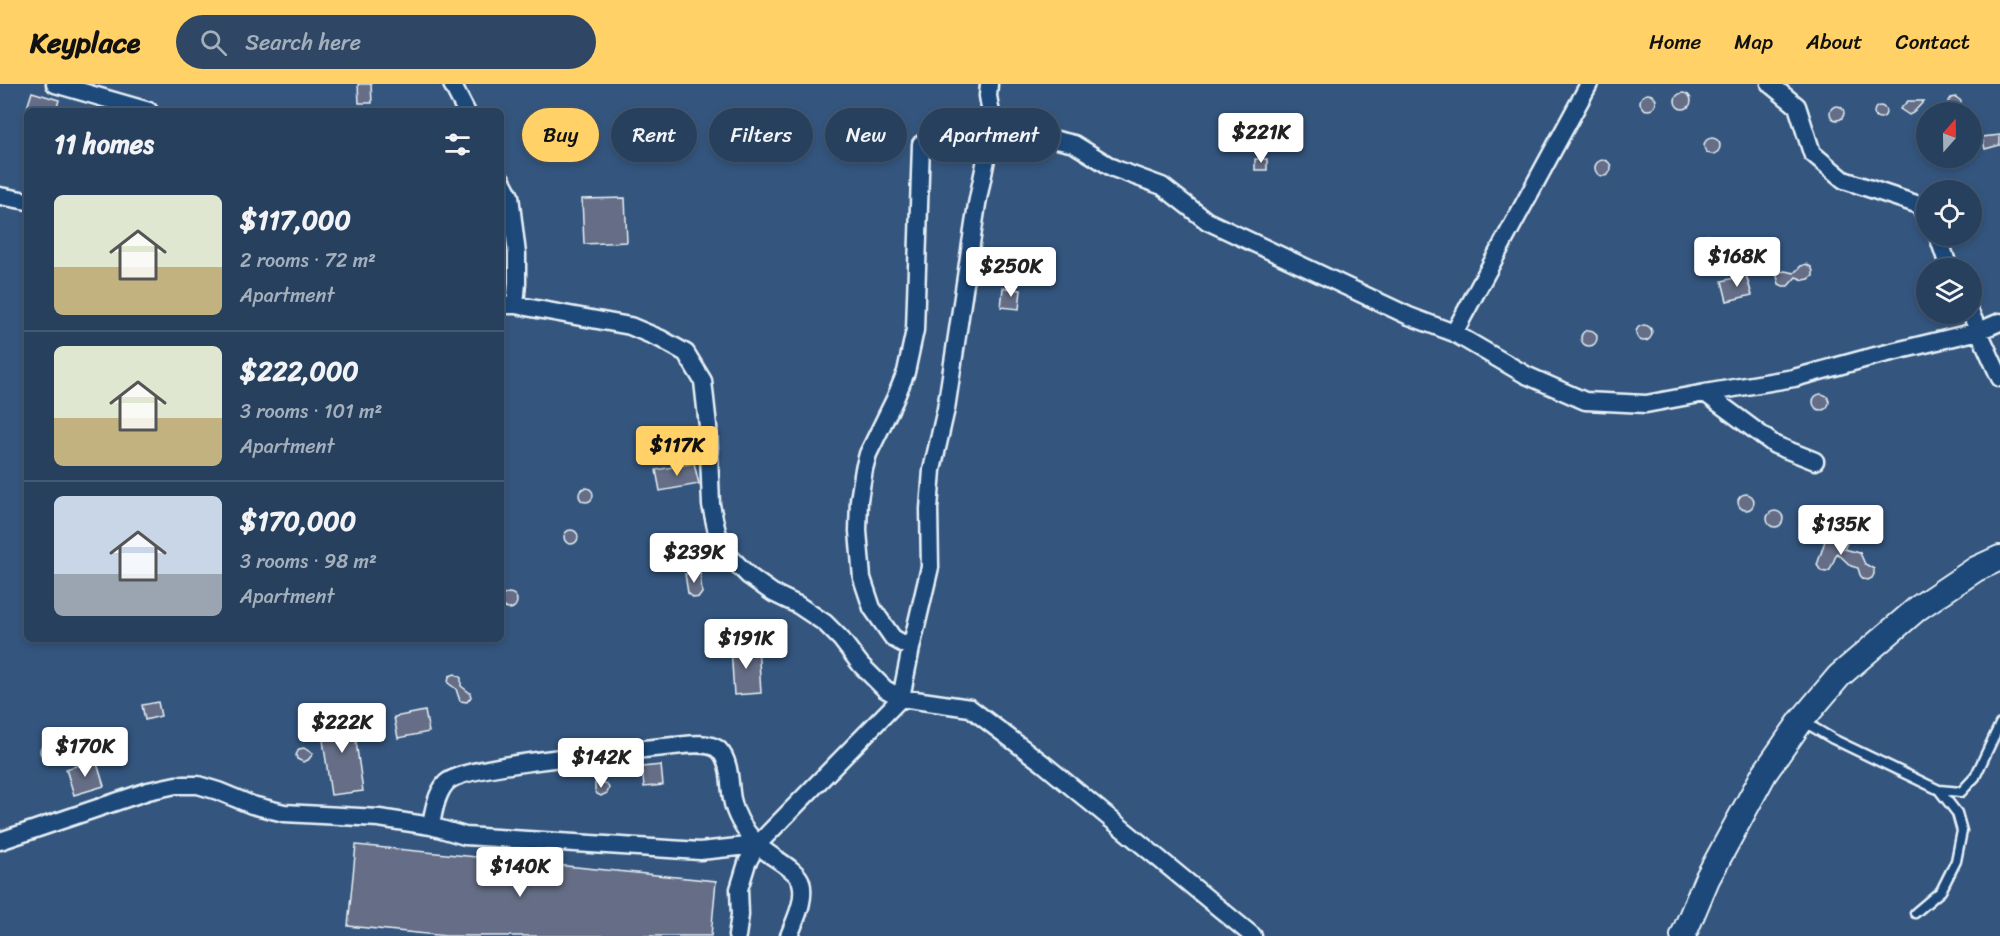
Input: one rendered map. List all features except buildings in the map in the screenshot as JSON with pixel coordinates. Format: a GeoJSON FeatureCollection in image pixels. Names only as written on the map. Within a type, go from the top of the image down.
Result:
{"type":"FeatureCollection","features":[{"type":"Feature","properties":{"kind":"main road"},"geometry":{"type":"LineString","coordinates":[[1683,936],[1707,879],[1764,774],[1801,721],[1839,676],[1918,608],[1976,569],[2000,558]]}},
{"type":"Feature","properties":{"kind":"street"},"geometry":{"type":"LineString","coordinates":[[55,84],[90,89],[142,108]]}},
{"type":"Feature","properties":{"kind":"street"},"geometry":{"type":"LineString","coordinates":[[452,84],[464,108]]}},
{"type":"Feature","properties":{"kind":"street"},"geometry":{"type":"LineString","coordinates":[[989,84],[990,108]]}},
{"type":"Feature","properties":{"kind":"street"},"geometry":{"type":"LineString","coordinates":[[1454,333],[1589,84]]}},
{"type":"Feature","properties":{"kind":"street"},"geometry":{"type":"LineString","coordinates":[[1770,84],[1797,106],[1812,153],[1844,180],[1916,204]]}},
{"type":"Feature","properties":{"kind":"street"},"geometry":{"type":"LineString","coordinates":[[1060,141],[1074,144],[1113,168],[1162,186],[1207,221],[1409,316],[1454,333],[1526,375],[1585,400],[1646,404],[1794,378],[1979,331],[2000,322]]}},
{"type":"Feature","properties":{"kind":"street"},"geometry":{"type":"LineString","coordinates":[[911,648],[893,638],[872,608],[862,578],[858,531],[859,500],[868,454],[906,372],[915,330],[920,162]]}},
{"type":"Feature","properties":{"kind":"street"},"geometry":{"type":"LineString","coordinates":[[737,936],[740,915],[739,889],[747,863],[757,844],[901,698],[930,567],[929,509],[932,470],[946,409],[986,162]]}},
{"type":"Feature","properties":{"kind":"street"},"geometry":{"type":"LineString","coordinates":[[0,196],[24,200]]}},
{"type":"Feature","properties":{"kind":"street"},"geometry":{"type":"LineString","coordinates":[[505,196],[517,254],[517,284],[508,305],[630,326],[686,353],[702,381],[708,426],[711,505],[717,532],[727,554],[749,576],[773,593],[798,605],[825,623],[842,639],[861,665],[885,689],[901,698],[970,708],[1045,765],[1253,936]]}},
{"type":"Feature","properties":{"kind":"street"},"geometry":{"type":"LineString","coordinates":[[1976,324],[2000,378]]}},
{"type":"Feature","properties":{"kind":"street"},"geometry":{"type":"LineString","coordinates":[[1705,393],[1775,445],[1815,461]]}},
{"type":"Feature","properties":{"kind":"street"},"geometry":{"type":"LineString","coordinates":[[431,826],[440,793],[445,783],[454,777],[517,764],[698,744],[713,747],[720,752],[726,762],[732,800],[739,819],[757,844],[768,855],[794,872],[801,881],[802,897],[789,936]]}},
{"type":"Feature","properties":{"kind":"street"},"geometry":{"type":"LineString","coordinates":[[0,841],[148,791],[176,785],[198,785],[252,805],[284,813],[379,818],[431,826],[465,836],[700,851],[757,844]]}},
{"type":"Feature","properties":{"kind":"lane"},"geometry":{"type":"LineString","coordinates":[[1801,721],[1939,790],[1960,792],[1975,777],[2000,724]]}},
{"type":"Feature","properties":{"kind":"lane"},"geometry":{"type":"LineString","coordinates":[[1915,913],[1941,891],[1956,861],[1962,831],[1957,813],[1939,790]]}}]}
